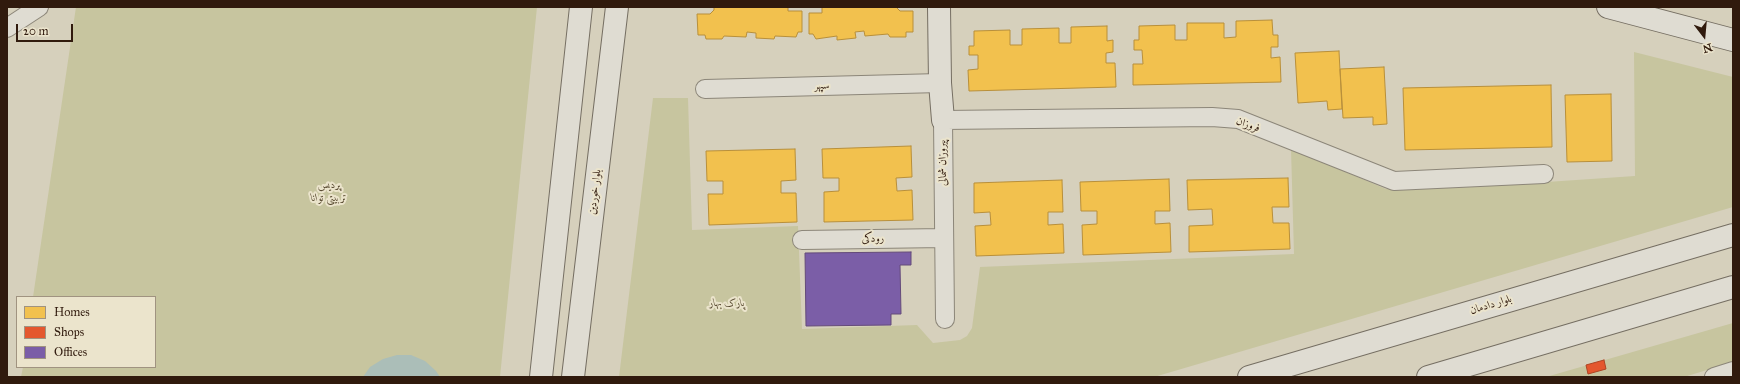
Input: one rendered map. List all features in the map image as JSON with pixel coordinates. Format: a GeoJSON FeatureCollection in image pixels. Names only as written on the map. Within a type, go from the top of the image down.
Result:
{"type":"FeatureCollection","features":[{"type":"Feature","properties":{"kind":"main road"},"geometry":{"type":"LineString","coordinates":[[541,377],[581,7]]}},
{"type":"Feature","properties":{"kind":"main road","name":"بلوار خوردین"},"geometry":{"type":"LineString","coordinates":[[573,377],[617,7]]}},
{"type":"Feature","properties":{"kind":"main road","name":"پیروزان شمالی"},"geometry":{"type":"LineString","coordinates":[[939,7],[942,120]]}},
{"type":"Feature","properties":{"kind":"main road"},"geometry":{"type":"LineString","coordinates":[[1608,7],[1733,40]]}},
{"type":"Feature","properties":{"kind":"main road","name":"بلوار دادمان"},"geometry":{"type":"LineString","coordinates":[[1249,377],[1282,372],[1733,234]]}},
{"type":"Feature","properties":{"kind":"main road"},"geometry":{"type":"LineString","coordinates":[[1428,377],[1733,286]]}},
{"type":"Feature","properties":{"kind":"street"},"geometry":{"type":"LineString","coordinates":[[7,28],[39,7]]}},
{"type":"Feature","properties":{"kind":"street","name":"سپهر"},"geometry":{"type":"LineString","coordinates":[[705,88],[940,83]]}},
{"type":"Feature","properties":{"kind":"street","name":"فروزان"},"geometry":{"type":"LineString","coordinates":[[942,120],[1212,117],[1238,120],[1394,181],[1544,174]]}},
{"type":"Feature","properties":{"kind":"street","name":"پیروزان شمالی"},"geometry":{"type":"LineString","coordinates":[[942,120],[945,320]]}},
{"type":"Feature","properties":{"kind":"street","name":"رودکی"},"geometry":{"type":"LineString","coordinates":[[802,240],[944,238]]}},
{"type":"Feature","properties":{"kind":"street"},"geometry":{"type":"LineString","coordinates":[[1714,377],[1733,371]]}},
{"type":"Feature","properties":{"kind":"green space","name":"پردیس تربیتی توانا"},"geometry":{"type":"Polygon","coordinates":[[[76,7],[537,7],[500,377],[21,377],[23,368],[156,368],[156,296],[33,296],[76,7]]]}},
{"type":"Feature","properties":{"kind":"green space","name":"پارک بهار"},"geometry":{"type":"Polygon","coordinates":[[[1634,52],[1733,77],[1733,207],[1154,377],[619,377],[653,98],[688,98],[692,230],[798,226],[802,329],[917,325],[933,343],[960,340],[967,336],[972,328],[980,267],[1294,254],[1291,149],[1386,189],[1473,187],[1635,176],[1634,52]]]}},
{"type":"Feature","properties":{"kind":"green space"},"geometry":{"type":"Polygon","coordinates":[[[1733,323],[1733,362],[1684,377],[1546,377],[1733,323]]]}},
{"type":"Feature","properties":{"kind":"shaded area"},"geometry":{"type":"Polygon","coordinates":[[[397,355],[411,355],[425,361],[440,377],[363,377],[370,367],[383,359],[397,355]]]}},
{"type":"Feature","properties":{"kind":"building: Homes"},"geometry":{"type":"Polygon","coordinates":[[[714,7],[788,7],[788,11],[802,11],[802,32],[798,32],[796,37],[775,36],[774,39],[756,38],[756,33],[747,32],[746,37],[724,36],[722,39],[706,39],[705,35],[698,35],[697,14],[710,14],[714,10],[714,7]]]}},
{"type":"Feature","properties":{"kind":"building: Homes"},"geometry":{"type":"Polygon","coordinates":[[[822,7],[896,7],[900,11],[913,11],[913,32],[906,32],[906,37],[890,37],[888,34],[865,36],[864,31],[855,32],[856,38],[837,40],[837,36],[816,39],[813,34],[809,34],[809,13],[822,13],[822,7]]]}},
{"type":"Feature","properties":{"kind":"building: Homes"},"geometry":{"type":"Polygon","coordinates":[[[1272,20],[1273,35],[1278,35],[1278,47],[1271,47],[1271,58],[1280,57],[1281,82],[1133,85],[1133,64],[1143,64],[1142,50],[1134,50],[1134,40],[1139,40],[1139,26],[1175,25],[1175,40],[1187,40],[1187,23],[1224,23],[1224,38],[1236,37],[1236,21],[1272,20]]]}},
{"type":"Feature","properties":{"kind":"building: Homes"},"geometry":{"type":"Polygon","coordinates":[[[1107,26],[1107,41],[1113,40],[1113,52],[1106,53],[1106,63],[1115,63],[1116,87],[969,91],[968,70],[978,69],[978,55],[969,55],[969,46],[974,46],[974,31],[1010,30],[1010,45],[1022,45],[1022,29],[1059,28],[1059,43],[1071,43],[1071,27],[1107,26]]]}},
{"type":"Feature","properties":{"kind":"building: Homes"},"geometry":{"type":"Polygon","coordinates":[[[1339,51],[1342,109],[1328,110],[1327,101],[1298,103],[1295,53],[1339,51]]]}},
{"type":"Feature","properties":{"kind":"building: Homes"},"geometry":{"type":"Polygon","coordinates":[[[1384,67],[1387,124],[1373,125],[1373,117],[1343,118],[1340,69],[1384,67]]]}},
{"type":"Feature","properties":{"kind":"building: Homes"},"geometry":{"type":"Polygon","coordinates":[[[1551,85],[1552,147],[1405,150],[1403,88],[1551,85]]]}},
{"type":"Feature","properties":{"kind":"building: Homes"},"geometry":{"type":"Polygon","coordinates":[[[1611,94],[1612,161],[1567,162],[1565,95],[1611,94]]]}},
{"type":"Feature","properties":{"kind":"building: Homes"},"geometry":{"type":"Polygon","coordinates":[[[911,146],[912,177],[896,178],[897,191],[912,190],[913,220],[824,222],[824,192],[839,191],[839,178],[823,178],[822,149],[911,146]]]}},
{"type":"Feature","properties":{"kind":"building: Homes"},"geometry":{"type":"Polygon","coordinates":[[[795,149],[796,180],[781,181],[781,193],[796,193],[797,222],[709,225],[708,194],[723,194],[723,181],[707,181],[706,151],[795,149]]]}},
{"type":"Feature","properties":{"kind":"building: Homes"},"geometry":{"type":"Polygon","coordinates":[[[1288,178],[1289,207],[1272,207],[1273,223],[1289,223],[1290,249],[1189,252],[1189,226],[1213,225],[1212,209],[1188,210],[1187,180],[1288,178]]]}},
{"type":"Feature","properties":{"kind":"building: Homes"},"geometry":{"type":"Polygon","coordinates":[[[1169,179],[1170,211],[1155,211],[1155,224],[1170,223],[1171,252],[1083,255],[1082,225],[1097,224],[1097,211],[1081,211],[1080,182],[1169,179]]]}},
{"type":"Feature","properties":{"kind":"building: Homes"},"geometry":{"type":"Polygon","coordinates":[[[1062,180],[1063,212],[1048,212],[1048,225],[1063,224],[1064,253],[976,256],[975,226],[991,225],[990,212],[974,213],[974,183],[1062,180]]]}},
{"type":"Feature","properties":{"kind":"building: Shops"},"geometry":{"type":"Polygon","coordinates":[[[1604,360],[1606,369],[1588,374],[1586,365],[1604,360]]]}},
{"type":"Feature","properties":{"kind":"building: Offices"},"geometry":{"type":"Polygon","coordinates":[[[911,252],[911,265],[900,265],[901,314],[891,314],[891,325],[806,326],[805,253],[911,252]]]}}]}
